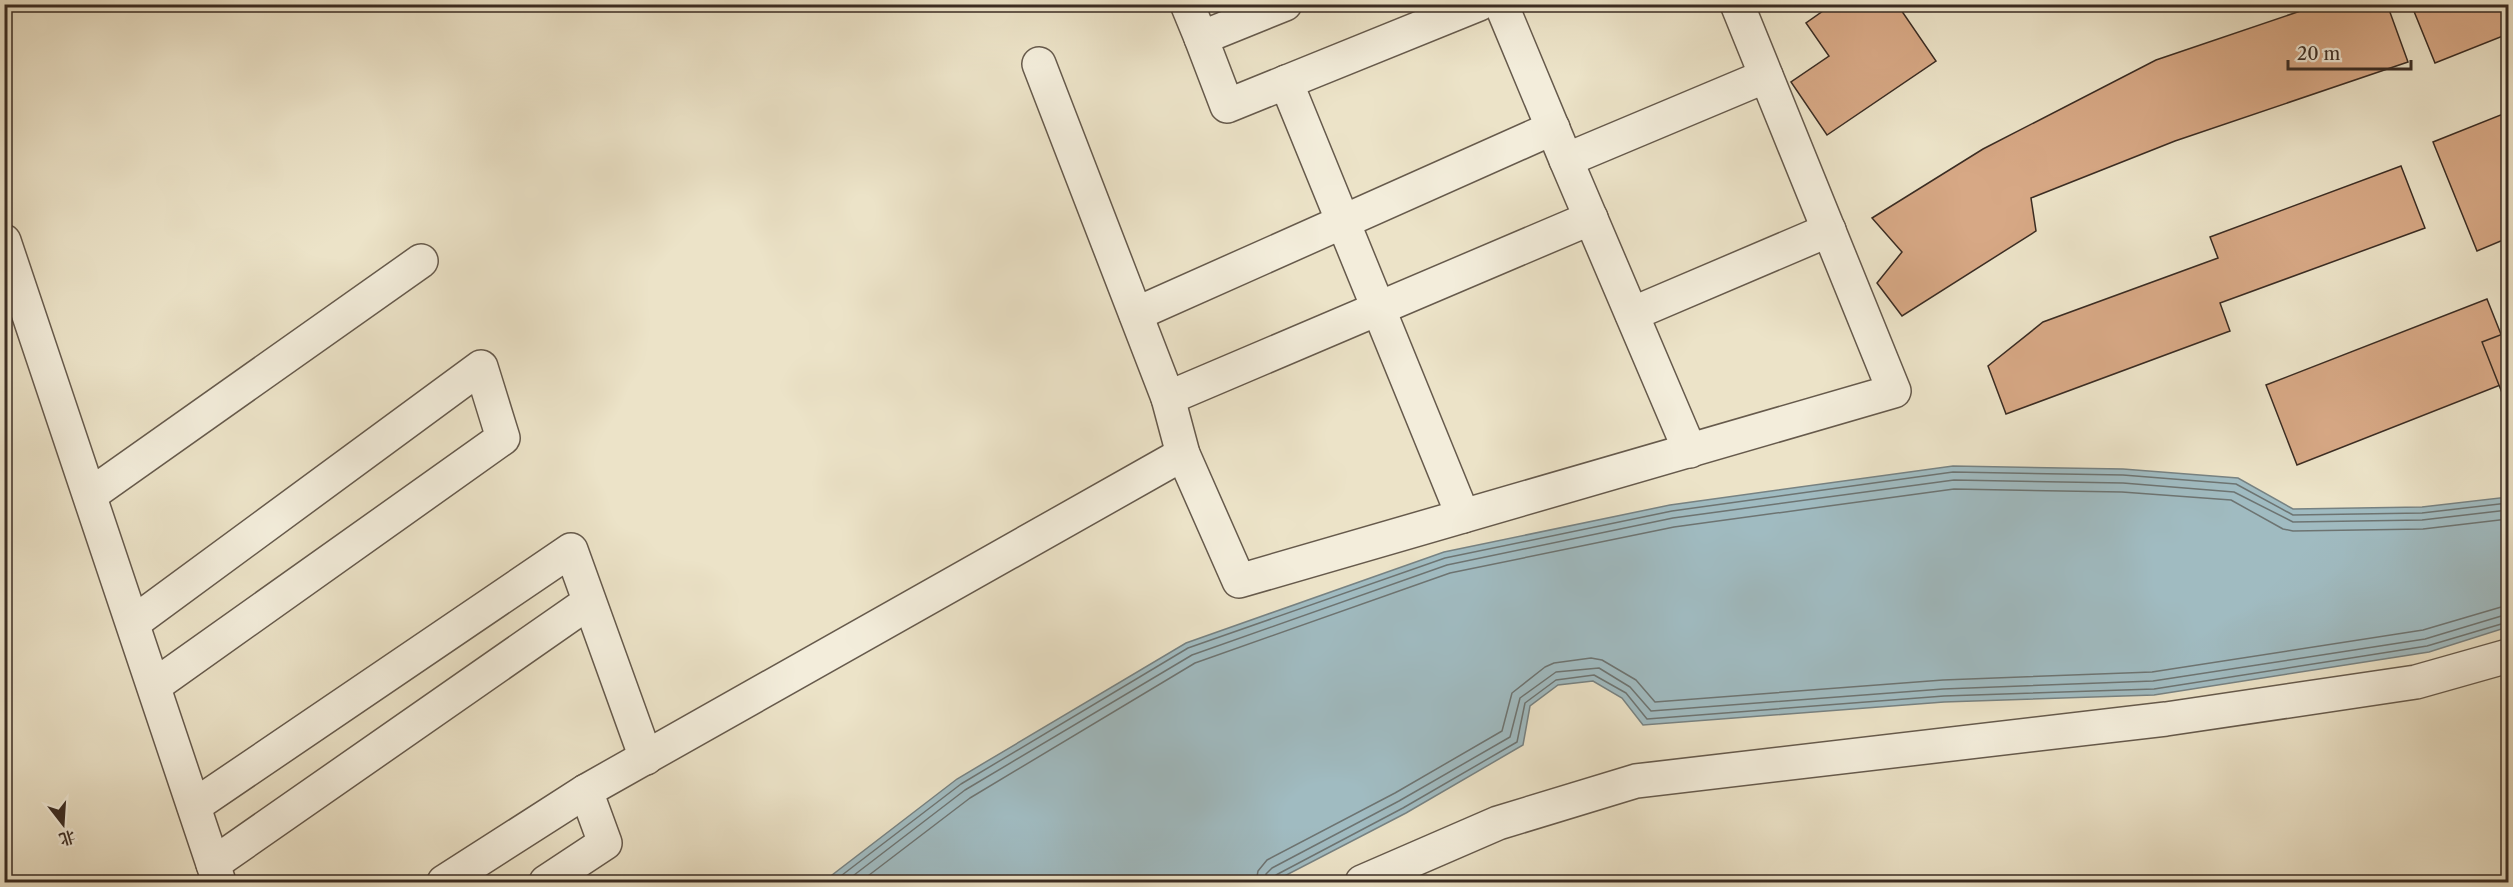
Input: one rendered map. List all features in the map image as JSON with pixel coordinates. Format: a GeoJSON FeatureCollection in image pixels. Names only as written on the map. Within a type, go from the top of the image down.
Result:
{"type":"FeatureCollection","features":[{"type":"Feature","properties":{"kind":"street"},"geometry":{"type":"LineString","coordinates":[[1187,4],[1227,106],[1479,4]]}},
{"type":"Feature","properties":{"kind":"street"},"geometry":{"type":"LineString","coordinates":[[1201,38],[1285,4]]}},
{"type":"Feature","properties":{"kind":"street"},"geometry":{"type":"LineString","coordinates":[[1501,4],[1690,451]]}},
{"type":"Feature","properties":{"kind":"street"},"geometry":{"type":"LineString","coordinates":[[1039,64],[1168,398],[1183,454],[1239,581],[1894,391],[1737,4]]}},
{"type":"Feature","properties":{"kind":"street"},"geometry":{"type":"LineString","coordinates":[[1566,160],[1766,76]]}},
{"type":"Feature","properties":{"kind":"street"},"geometry":{"type":"LineString","coordinates":[[1286,82],[1463,516]]}},
{"type":"Feature","properties":{"kind":"street"},"geometry":{"type":"LineString","coordinates":[[1136,314],[1553,128]]}},
{"type":"Feature","properties":{"kind":"street"},"geometry":{"type":"LineString","coordinates":[[1168,398],[1591,218]]}},
{"type":"Feature","properties":{"kind":"street"},"geometry":{"type":"LineString","coordinates":[[1632,314],[1829,230]]}},
{"type":"Feature","properties":{"kind":"street"},"geometry":{"type":"LineString","coordinates":[[4,241],[216,873],[590,602]]}},
{"type":"Feature","properties":{"kind":"street"},"geometry":{"type":"LineString","coordinates":[[90,495],[421,261]]}},
{"type":"Feature","properties":{"kind":"street"},"geometry":{"type":"LineString","coordinates":[[133,623],[481,367],[503,438],[154,686]]}},
{"type":"Feature","properties":{"kind":"street"},"geometry":{"type":"LineString","coordinates":[[444,882],[586,791],[1183,454]]}},
{"type":"Feature","properties":{"kind":"street"},"geometry":{"type":"LineString","coordinates":[[194,806],[571,550],[646,758]]}},
{"type":"Feature","properties":{"kind":"street"},"geometry":{"type":"LineString","coordinates":[[1362,882],[1498,823],[1636,781],[2166,719],[2416,682],[2508,656]]}},
{"type":"Feature","properties":{"kind":"street"},"geometry":{"type":"LineString","coordinates":[[546,882],[605,843],[586,791]]}},
{"type":"Feature","properties":{"kind":"water"},"geometry":{"type":"Polygon","coordinates":[[[1953,466],[2123,469],[2238,478],[2293,509],[2422,507],[2508,497],[2508,627],[2429,652],[2154,695],[1944,702],[1643,725],[1622,698],[1593,681],[1558,685],[1530,706],[1523,745],[1406,813],[1273,882],[823,882],[957,779],[1186,643],[1444,552],[1670,505],[1953,466]]]}},
{"type":"Feature","properties":{"kind":"building"},"geometry":{"type":"Polygon","coordinates":[[[1833,4],[1897,4],[1936,61],[1827,135],[1791,82],[1829,56],[1806,23],[1833,4]]]}},
{"type":"Feature","properties":{"kind":"building"},"geometry":{"type":"Polygon","coordinates":[[[2321,4],[2387,4],[2408,62],[2175,141],[2031,198],[2036,231],[1902,316],[1877,283],[1902,252],[1872,218],[1983,149],[2156,60],[2321,4]]]}},
{"type":"Feature","properties":{"kind":"building"},"geometry":{"type":"Polygon","coordinates":[[[2411,4],[2508,4],[2508,34],[2435,63],[2411,4]]]}},
{"type":"Feature","properties":{"kind":"building"},"geometry":{"type":"Polygon","coordinates":[[[2508,112],[2508,238],[2477,251],[2433,142],[2508,112]]]}},
{"type":"Feature","properties":{"kind":"building"},"geometry":{"type":"Polygon","coordinates":[[[2401,166],[2425,228],[2220,303],[2230,331],[2006,414],[1988,366],[2043,322],[2218,258],[2210,237],[2401,166]]]}},
{"type":"Feature","properties":{"kind":"building"},"geometry":{"type":"Polygon","coordinates":[[[2487,299],[2508,352],[2508,382],[2297,465],[2266,385],[2487,299]]]}},
{"type":"Feature","properties":{"kind":"building"},"geometry":{"type":"Polygon","coordinates":[[[2508,332],[2508,408],[2482,342],[2508,332]]]}}]}
